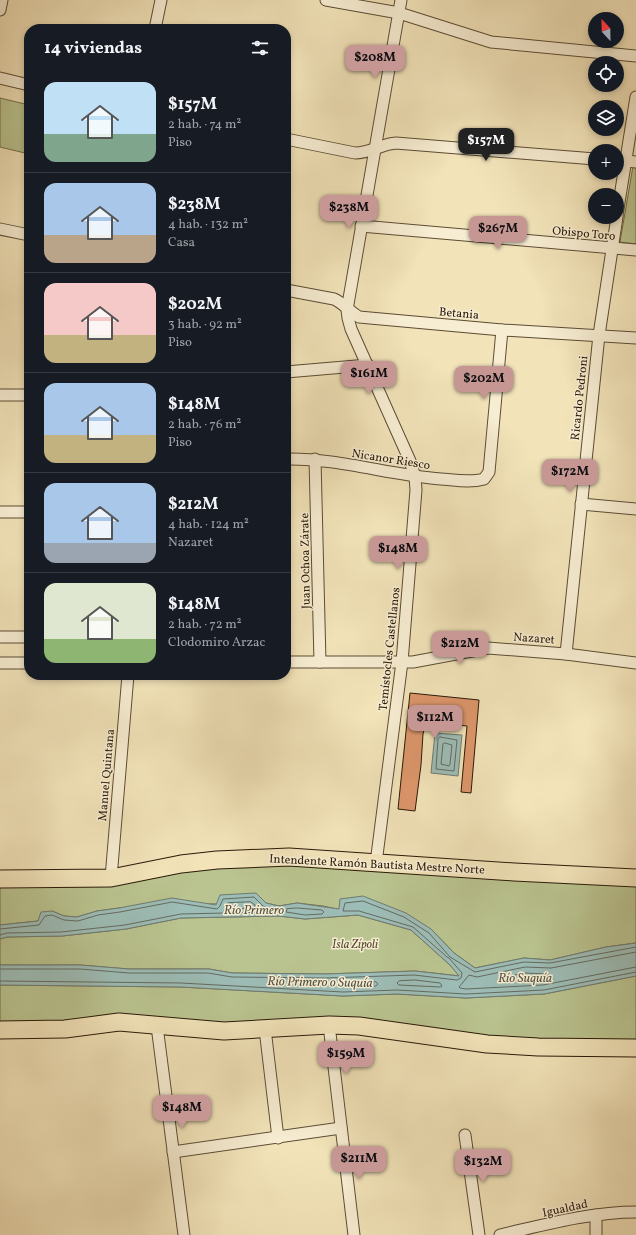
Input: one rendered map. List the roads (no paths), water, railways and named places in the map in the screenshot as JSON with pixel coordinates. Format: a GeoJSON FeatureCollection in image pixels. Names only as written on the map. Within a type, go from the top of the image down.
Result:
{"type":"FeatureCollection","features":[{"type":"Feature","properties":{"kind":"main road","name":"Intendente Ramón Bautista Mestre Norte"},"geometry":{"type":"LineString","coordinates":[[0,879],[110,878],[181,864],[218,860],[288,857],[514,872],[636,878]]}},
{"type":"Feature","properties":{"kind":"main road"},"geometry":{"type":"LineString","coordinates":[[0,1030],[65,1029],[119,1022],[224,1031],[329,1024],[359,1026],[487,1044],[538,1047],[636,1048]]}},
{"type":"Feature","properties":{"kind":"street"},"geometry":{"type":"LineString","coordinates":[[0,10],[2,0]]}},
{"type":"Feature","properties":{"kind":"street"},"geometry":{"type":"LineString","coordinates":[[156,24],[161,0]]}},
{"type":"Feature","properties":{"kind":"street"},"geometry":{"type":"LineString","coordinates":[[326,0],[399,12],[491,42],[636,56]]}},
{"type":"Feature","properties":{"kind":"street","name":"Temístocles Castellanos"},"geometry":{"type":"LineString","coordinates":[[376,862],[402,662],[416,490],[415,477],[410,461],[351,329],[348,310],[361,226],[401,0]]}},
{"type":"Feature","properties":{"kind":"street"},"geometry":{"type":"LineString","coordinates":[[0,78],[24,84]]}},
{"type":"Feature","properties":{"kind":"street","name":"Ricardo Pedroni"},"geometry":{"type":"LineString","coordinates":[[622,188],[636,96]]}},
{"type":"Feature","properties":{"kind":"street"},"geometry":{"type":"LineString","coordinates":[[291,140],[355,153],[374,151],[384,145],[396,143],[588,157]]}},
{"type":"Feature","properties":{"kind":"street","name":"Ricardo Pedroni"},"geometry":{"type":"LineString","coordinates":[[566,654],[599,335],[616,224]]}},
{"type":"Feature","properties":{"kind":"street","name":"Obispo Toro"},"geometry":{"type":"LineString","coordinates":[[361,226],[636,250]]}},
{"type":"Feature","properties":{"kind":"street"},"geometry":{"type":"LineString","coordinates":[[0,229],[24,234]]}},
{"type":"Feature","properties":{"kind":"street","name":"Betania"},"geometry":{"type":"LineString","coordinates":[[291,291],[334,299],[358,316],[502,330],[636,338]]}},
{"type":"Feature","properties":{"kind":"street","name":"Nicanor Riesco"},"geometry":{"type":"LineString","coordinates":[[291,459],[315,460],[415,477],[478,481],[484,479],[489,472],[502,330]]}},
{"type":"Feature","properties":{"kind":"street"},"geometry":{"type":"LineString","coordinates":[[291,372],[368,365]]}},
{"type":"Feature","properties":{"kind":"street"},"geometry":{"type":"LineString","coordinates":[[0,395],[24,395]]}},
{"type":"Feature","properties":{"kind":"street","name":"Juan Ochoa Zárate"},"geometry":{"type":"LineString","coordinates":[[315,460],[320,662]]}},
{"type":"Feature","properties":{"kind":"street"},"geometry":{"type":"LineString","coordinates":[[581,504],[636,510]]}},
{"type":"Feature","properties":{"kind":"street"},"geometry":{"type":"LineString","coordinates":[[0,512],[24,512]]}},
{"type":"Feature","properties":{"kind":"street"},"geometry":{"type":"LineString","coordinates":[[0,637],[24,637]]}},
{"type":"Feature","properties":{"kind":"street","name":"Nazaret"},"geometry":{"type":"LineString","coordinates":[[291,662],[422,661],[488,648],[566,654],[636,663]]}},
{"type":"Feature","properties":{"kind":"street"},"geometry":{"type":"LineString","coordinates":[[0,663],[24,663]]}},
{"type":"Feature","properties":{"kind":"street","name":"Manuel Quintana"},"geometry":{"type":"LineString","coordinates":[[110,878],[128,680]]}},
{"type":"Feature","properties":{"kind":"street"},"geometry":{"type":"LineString","coordinates":[[329,1024],[354,1235]]}},
{"type":"Feature","properties":{"kind":"street"},"geometry":{"type":"LineString","coordinates":[[157,1026],[184,1235]]}},
{"type":"Feature","properties":{"kind":"street"},"geometry":{"type":"LineString","coordinates":[[265,1029],[278,1138]]}},
{"type":"Feature","properties":{"kind":"street"},"geometry":{"type":"LineString","coordinates":[[173,1152],[341,1128]]}},
{"type":"Feature","properties":{"kind":"street"},"geometry":{"type":"LineString","coordinates":[[465,1135],[479,1235]]}},
{"type":"Feature","properties":{"kind":"street","name":"Igualdad"},"geometry":{"type":"LineString","coordinates":[[500,1235],[518,1233],[596,1215],[616,1212],[636,1212]]}},
{"type":"Feature","properties":{"kind":"street"},"geometry":{"type":"LineString","coordinates":[[596,1215],[596,1235]]}},
{"type":"Feature","properties":{"kind":"water"},"geometry":{"type":"Polygon","coordinates":[[[435,733],[462,735],[458,776],[431,773],[435,733]]]}},
{"type":"Feature","properties":{"kind":"water","name":"Río Suquía"},"geometry":{"type":"Polygon","coordinates":[[[256,893],[266,903],[279,906],[297,903],[339,909],[340,899],[363,896],[406,913],[431,929],[454,953],[475,968],[524,958],[550,960],[606,947],[636,943],[636,976],[544,994],[466,998],[397,994],[343,996],[181,987],[0,985],[0,965],[80,965],[129,969],[209,969],[232,973],[325,974],[415,971],[459,976],[450,965],[411,930],[358,915],[305,919],[279,916],[181,918],[126,929],[62,936],[7,937],[0,939],[0,925],[38,921],[41,912],[52,911],[64,916],[77,917],[97,911],[172,898],[216,905],[220,895],[256,893]]]}},
{"type":"Feature","properties":{"kind":"water label","name":"Río Primero"},"geometry":{"type":"Point","coordinates":[254,909]}},
{"type":"Feature","properties":{"kind":"water label","name":"Río Primero o Suquía"},"geometry":{"type":"Point","coordinates":[320,981]}},
{"type":"Feature","properties":{"kind":"park label","name":"Isla Zípoli"},"geometry":{"type":"Point","coordinates":[355,944]}}]}
